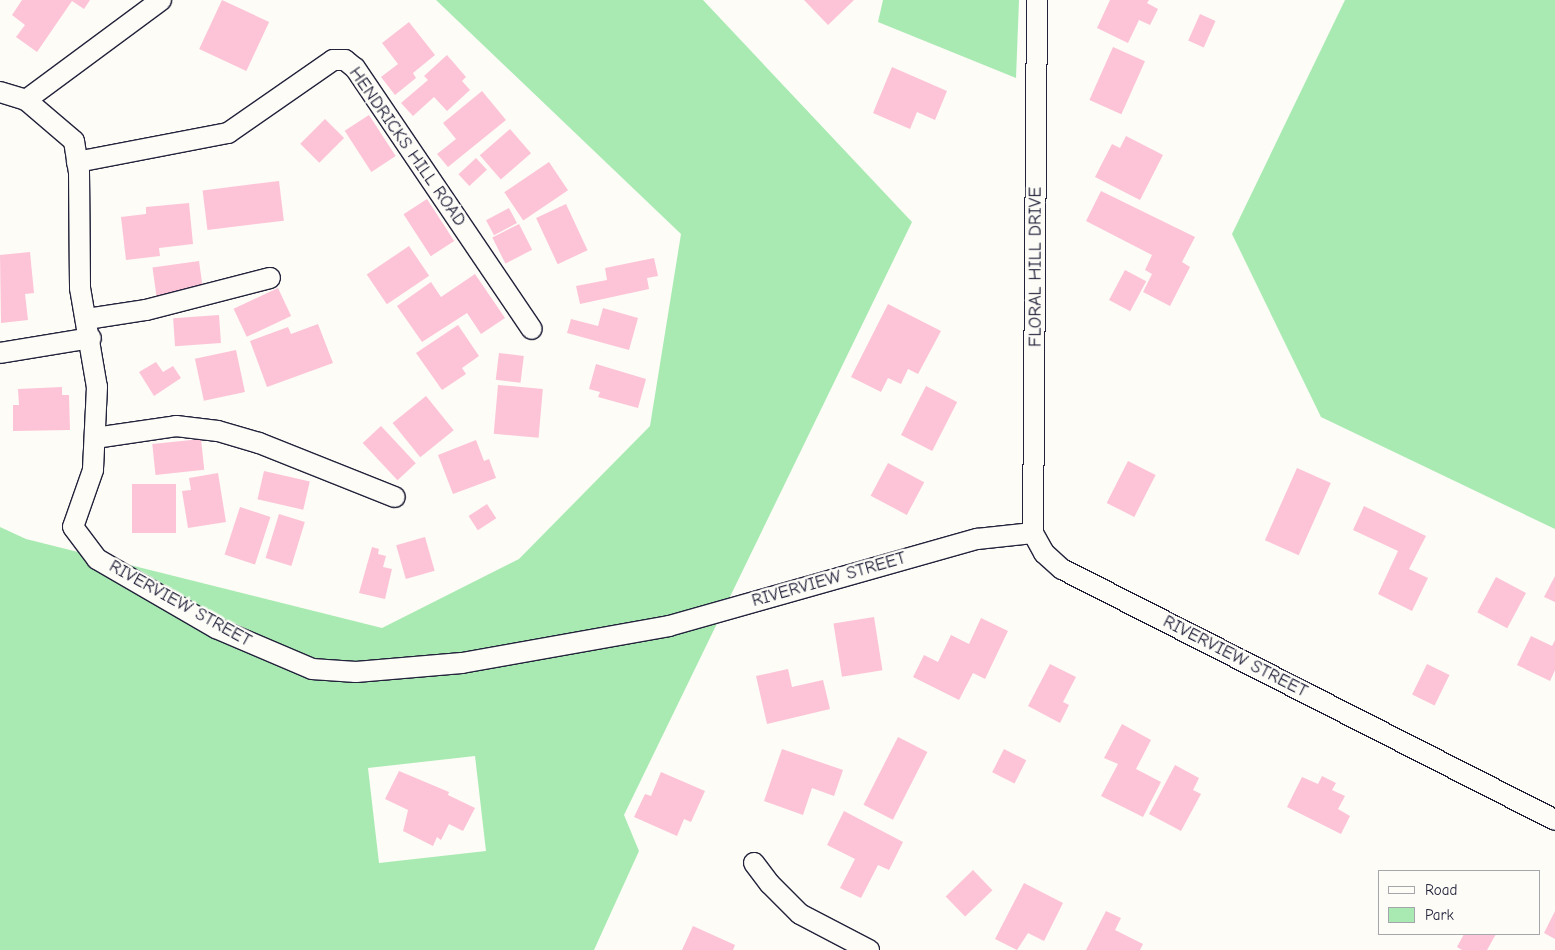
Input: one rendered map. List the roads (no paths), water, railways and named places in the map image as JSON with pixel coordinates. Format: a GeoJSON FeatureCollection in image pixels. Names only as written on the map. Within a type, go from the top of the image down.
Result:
{"type":"FeatureCollection","features":[{"type":"Feature","properties":{"kind":"street"},"geometry":{"type":"LineString","coordinates":[[26,100],[162,0]]}},
{"type":"Feature","properties":{"kind":"street","name":"FLORAL HILL DRIVE"},"geometry":{"type":"LineString","coordinates":[[1033,533],[1037,0]]}},
{"type":"Feature","properties":{"kind":"street","name":"HENDRICKS HILL ROAD"},"geometry":{"type":"LineString","coordinates":[[77,162],[228,133],[333,60],[345,60],[356,68],[532,329]]}},
{"type":"Feature","properties":{"kind":"street"},"geometry":{"type":"LineString","coordinates":[[0,92],[26,100],[74,142],[77,162],[80,288],[89,329],[97,387],[95,438],[176,426],[218,431],[259,443],[394,497]]}},
{"type":"Feature","properties":{"kind":"street"},"geometry":{"type":"LineString","coordinates":[[0,353],[89,329],[146,310],[270,278]]}},
{"type":"Feature","properties":{"kind":"street","name":"RIVERVIEW STREET"},"geometry":{"type":"LineString","coordinates":[[95,438],[93,470],[73,527],[97,559],[216,628],[312,669],[356,672],[462,663],[669,626],[977,539],[1033,533],[1044,553],[1062,568],[1555,820]]}},
{"type":"Feature","properties":{"kind":"street"},"geometry":{"type":"LineString","coordinates":[[754,863],[776,891],[800,914],[869,950]]}}]}
